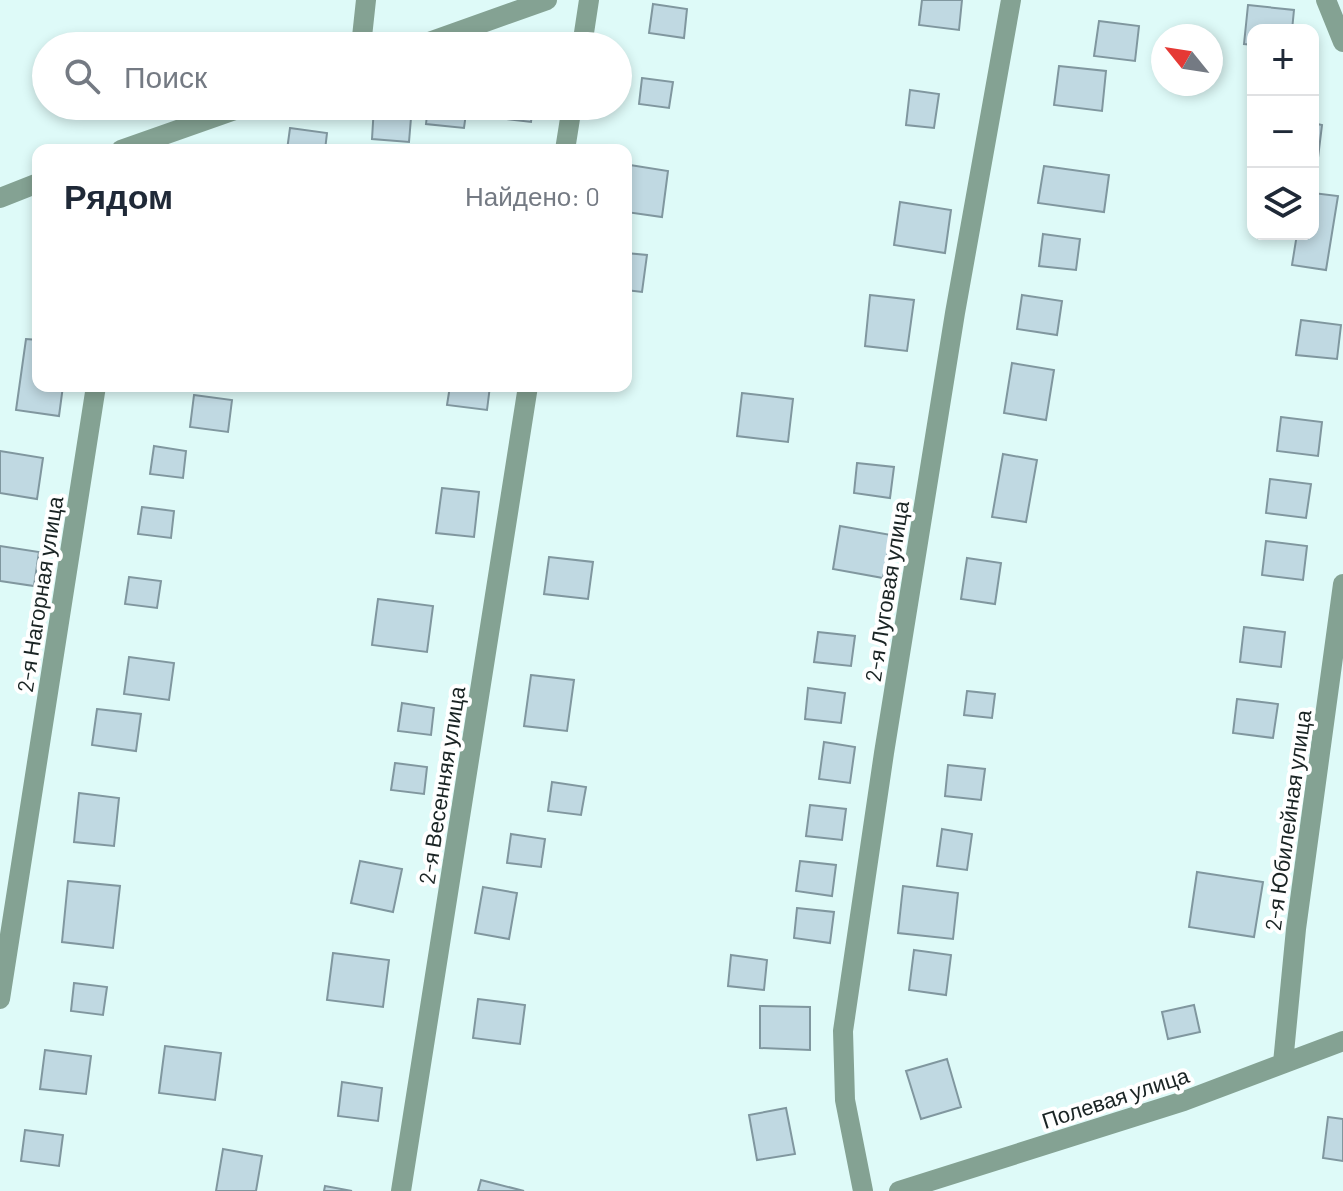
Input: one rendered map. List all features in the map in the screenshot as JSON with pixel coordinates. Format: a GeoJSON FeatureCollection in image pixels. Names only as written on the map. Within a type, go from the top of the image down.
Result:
{"type":"FeatureCollection","features":[{"type":"Feature","properties":{"kind":"street"},"geometry":{"type":"LineString","coordinates":[[363,32],[366,0]]}},
{"type":"Feature","properties":{"kind":"street"},"geometry":{"type":"LineString","coordinates":[[457,32],[547,0]]}},
{"type":"Feature","properties":{"kind":"street"},"geometry":{"type":"LineString","coordinates":[[584,32],[589,0]]}},
{"type":"Feature","properties":{"kind":"street","name":"2-я Луговая улица"},"geometry":{"type":"LineString","coordinates":[[863,1191],[845,1100],[843,1031],[955,313],[1011,0]]}},
{"type":"Feature","properties":{"kind":"street"},"geometry":{"type":"LineString","coordinates":[[1326,0],[1343,42]]}},
{"type":"Feature","properties":{"kind":"street"},"geometry":{"type":"LineString","coordinates":[[140,144],[207,120]]}},
{"type":"Feature","properties":{"kind":"street"},"geometry":{"type":"LineString","coordinates":[[566,144],[570,120]]}},
{"type":"Feature","properties":{"kind":"street"},"geometry":{"type":"LineString","coordinates":[[0,198],[32,185]]}},
{"type":"Feature","properties":{"kind":"street","name":"2-я Нагорная улица"},"geometry":{"type":"LineString","coordinates":[[0,999],[95,392]]}},
{"type":"Feature","properties":{"kind":"street","name":"2-я Весенняя улица"},"geometry":{"type":"LineString","coordinates":[[401,1191],[527,392]]}},
{"type":"Feature","properties":{"kind":"street","name":"2-я Юбилейная улица"},"geometry":{"type":"LineString","coordinates":[[1283,1063],[1296,929],[1343,584]]}},
{"type":"Feature","properties":{"kind":"street","name":"Полевая улица"},"geometry":{"type":"LineString","coordinates":[[899,1191],[1184,1101],[1343,1041]]}},
{"type":"Feature","properties":{"kind":"building"},"geometry":{"type":"Polygon","coordinates":[[[922,0],[962,0],[959,30],[919,25],[922,0]]]}},
{"type":"Feature","properties":{"kind":"building"},"geometry":{"type":"Polygon","coordinates":[[[653,4],[687,9],[684,38],[649,33],[653,4]]]}},
{"type":"Feature","properties":{"kind":"building"},"geometry":{"type":"Polygon","coordinates":[[[1248,5],[1294,10],[1293,24],[1247,24],[1247,44],[1244,44],[1248,5]]]}},
{"type":"Feature","properties":{"kind":"building"},"geometry":{"type":"Polygon","coordinates":[[[1099,21],[1139,26],[1135,61],[1094,56],[1099,21]]]}},
{"type":"Feature","properties":{"kind":"building"},"geometry":{"type":"Polygon","coordinates":[[[1059,66],[1106,71],[1102,111],[1054,105],[1059,66]]]}},
{"type":"Feature","properties":{"kind":"building"},"geometry":{"type":"Polygon","coordinates":[[[642,78],[673,82],[669,108],[639,104],[642,78]]]}},
{"type":"Feature","properties":{"kind":"building"},"geometry":{"type":"Polygon","coordinates":[[[910,90],[939,94],[934,128],[906,125],[910,90]]]}},
{"type":"Feature","properties":{"kind":"building"},"geometry":{"type":"Polygon","coordinates":[[[373,120],[411,120],[409,142],[372,139],[373,120]]]}},
{"type":"Feature","properties":{"kind":"building"},"geometry":{"type":"Polygon","coordinates":[[[426,120],[465,120],[464,128],[426,124],[426,120]]]}},
{"type":"Feature","properties":{"kind":"building"},"geometry":{"type":"Polygon","coordinates":[[[290,128],[327,133],[326,144],[288,144],[290,128]]]}},
{"type":"Feature","properties":{"kind":"building"},"geometry":{"type":"Polygon","coordinates":[[[632,165],[668,171],[662,217],[632,213],[632,165]]]}},
{"type":"Feature","properties":{"kind":"building"},"geometry":{"type":"Polygon","coordinates":[[[1044,166],[1109,175],[1104,212],[1038,203],[1044,166]]]}},
{"type":"Feature","properties":{"kind":"building"},"geometry":{"type":"Polygon","coordinates":[[[1319,194],[1338,196],[1326,270],[1292,265],[1296,240],[1319,240],[1319,194]]]}},
{"type":"Feature","properties":{"kind":"building"},"geometry":{"type":"Polygon","coordinates":[[[900,202],[951,210],[945,253],[894,245],[900,202]]]}},
{"type":"Feature","properties":{"kind":"building"},"geometry":{"type":"Polygon","coordinates":[[[1043,234],[1080,239],[1076,270],[1039,266],[1043,234]]]}},
{"type":"Feature","properties":{"kind":"building"},"geometry":{"type":"Polygon","coordinates":[[[632,254],[647,255],[642,292],[632,291],[632,254]]]}},
{"type":"Feature","properties":{"kind":"building"},"geometry":{"type":"Polygon","coordinates":[[[870,295],[914,300],[907,351],[865,346],[870,295]]]}},
{"type":"Feature","properties":{"kind":"building"},"geometry":{"type":"Polygon","coordinates":[[[1022,295],[1062,301],[1057,335],[1017,329],[1022,295]]]}},
{"type":"Feature","properties":{"kind":"building"},"geometry":{"type":"Polygon","coordinates":[[[1301,320],[1341,325],[1337,359],[1296,355],[1301,320]]]}},
{"type":"Feature","properties":{"kind":"building"},"geometry":{"type":"Polygon","coordinates":[[[26,339],[32,340],[32,392],[62,392],[59,416],[16,410],[26,339]]]}},
{"type":"Feature","properties":{"kind":"building"},"geometry":{"type":"Polygon","coordinates":[[[1012,363],[1054,370],[1046,420],[1004,413],[1012,363]]]}},
{"type":"Feature","properties":{"kind":"building"},"geometry":{"type":"Polygon","coordinates":[[[449,392],[489,392],[487,410],[447,405],[449,392]]]}},
{"type":"Feature","properties":{"kind":"building"},"geometry":{"type":"Polygon","coordinates":[[[742,393],[793,399],[788,442],[737,436],[742,393]]]}},
{"type":"Feature","properties":{"kind":"building"},"geometry":{"type":"Polygon","coordinates":[[[194,395],[232,400],[228,432],[190,427],[194,395]]]}},
{"type":"Feature","properties":{"kind":"building"},"geometry":{"type":"Polygon","coordinates":[[[1281,417],[1322,422],[1318,456],[1277,451],[1281,417]]]}},
{"type":"Feature","properties":{"kind":"building"},"geometry":{"type":"Polygon","coordinates":[[[154,446],[186,451],[183,478],[150,474],[154,446]]]}},
{"type":"Feature","properties":{"kind":"building"},"geometry":{"type":"Polygon","coordinates":[[[0,451],[43,458],[37,499],[0,493],[0,451]]]}},
{"type":"Feature","properties":{"kind":"building"},"geometry":{"type":"Polygon","coordinates":[[[1003,454],[1037,460],[1026,522],[992,517],[1003,454]]]}},
{"type":"Feature","properties":{"kind":"building"},"geometry":{"type":"Polygon","coordinates":[[[857,463],[894,467],[890,498],[854,493],[857,463]]]}},
{"type":"Feature","properties":{"kind":"building"},"geometry":{"type":"Polygon","coordinates":[[[1270,479],[1311,484],[1306,518],[1266,513],[1270,479]]]}},
{"type":"Feature","properties":{"kind":"building"},"geometry":{"type":"Polygon","coordinates":[[[442,488],[479,492],[474,537],[436,533],[442,488]]]}},
{"type":"Feature","properties":{"kind":"building"},"geometry":{"type":"Polygon","coordinates":[[[142,507],[174,511],[171,538],[138,534],[142,507]]]}},
{"type":"Feature","properties":{"kind":"building"},"geometry":{"type":"Polygon","coordinates":[[[840,526],[891,535],[883,578],[833,569],[840,526]]]}},
{"type":"Feature","properties":{"kind":"building"},"geometry":{"type":"Polygon","coordinates":[[[1266,541],[1307,546],[1303,580],[1262,575],[1266,541]]]}},
{"type":"Feature","properties":{"kind":"building"},"geometry":{"type":"Polygon","coordinates":[[[0,546],[39,552],[34,586],[0,581],[0,546]]]}},
{"type":"Feature","properties":{"kind":"building"},"geometry":{"type":"Polygon","coordinates":[[[549,557],[593,562],[588,599],[544,594],[549,557]]]}},
{"type":"Feature","properties":{"kind":"building"},"geometry":{"type":"Polygon","coordinates":[[[967,558],[1001,563],[995,604],[961,599],[967,558]]]}},
{"type":"Feature","properties":{"kind":"building"},"geometry":{"type":"Polygon","coordinates":[[[129,577],[161,581],[157,608],[125,604],[129,577]]]}},
{"type":"Feature","properties":{"kind":"building"},"geometry":{"type":"Polygon","coordinates":[[[378,599],[433,606],[427,652],[372,645],[378,599]]]}},
{"type":"Feature","properties":{"kind":"building"},"geometry":{"type":"Polygon","coordinates":[[[1244,627],[1285,632],[1281,667],[1240,662],[1244,627]]]}},
{"type":"Feature","properties":{"kind":"building"},"geometry":{"type":"Polygon","coordinates":[[[818,632],[855,636],[851,666],[814,662],[818,632]]]}},
{"type":"Feature","properties":{"kind":"building"},"geometry":{"type":"Polygon","coordinates":[[[129,657],[174,663],[169,700],[124,694],[129,657]]]}},
{"type":"Feature","properties":{"kind":"building"},"geometry":{"type":"Polygon","coordinates":[[[531,675],[574,680],[567,731],[524,726],[531,675]]]}},
{"type":"Feature","properties":{"kind":"building"},"geometry":{"type":"Polygon","coordinates":[[[808,688],[845,693],[841,723],[805,719],[808,688]]]}},
{"type":"Feature","properties":{"kind":"building"},"geometry":{"type":"Polygon","coordinates":[[[967,691],[995,694],[992,718],[964,715],[967,691]]]}},
{"type":"Feature","properties":{"kind":"building"},"geometry":{"type":"Polygon","coordinates":[[[1237,699],[1278,704],[1273,738],[1233,733],[1237,699]]]}},
{"type":"Feature","properties":{"kind":"building"},"geometry":{"type":"Polygon","coordinates":[[[402,703],[434,708],[431,735],[398,731],[402,703]]]}},
{"type":"Feature","properties":{"kind":"building"},"geometry":{"type":"Polygon","coordinates":[[[97,709],[141,714],[136,751],[92,745],[97,709]]]}},
{"type":"Feature","properties":{"kind":"building"},"geometry":{"type":"Polygon","coordinates":[[[824,742],[855,747],[850,783],[819,779],[824,742]]]}},
{"type":"Feature","properties":{"kind":"building"},"geometry":{"type":"Polygon","coordinates":[[[395,763],[427,767],[424,794],[391,790],[395,763]]]}},
{"type":"Feature","properties":{"kind":"building"},"geometry":{"type":"Polygon","coordinates":[[[948,765],[985,769],[981,800],[945,796],[948,765]]]}},
{"type":"Feature","properties":{"kind":"building"},"geometry":{"type":"Polygon","coordinates":[[[552,782],[586,787],[581,815],[548,811],[552,782]]]}},
{"type":"Feature","properties":{"kind":"building"},"geometry":{"type":"Polygon","coordinates":[[[79,793],[119,798],[114,846],[74,842],[79,793]]]}},
{"type":"Feature","properties":{"kind":"building"},"geometry":{"type":"Polygon","coordinates":[[[810,805],[846,809],[842,840],[806,836],[810,805]]]}},
{"type":"Feature","properties":{"kind":"building"},"geometry":{"type":"Polygon","coordinates":[[[942,829],[972,834],[967,870],[937,866],[942,829]]]}},
{"type":"Feature","properties":{"kind":"building"},"geometry":{"type":"Polygon","coordinates":[[[511,834],[545,839],[541,867],[507,863],[511,834]]]}},
{"type":"Feature","properties":{"kind":"building"},"geometry":{"type":"Polygon","coordinates":[[[360,861],[402,869],[393,912],[351,903],[360,861]]]}},
{"type":"Feature","properties":{"kind":"building"},"geometry":{"type":"Polygon","coordinates":[[[800,861],[836,865],[832,896],[796,891],[800,861]]]}},
{"type":"Feature","properties":{"kind":"building"},"geometry":{"type":"Polygon","coordinates":[[[1197,872],[1263,882],[1254,937],[1189,927],[1197,872]]]}},
{"type":"Feature","properties":{"kind":"building"},"geometry":{"type":"Polygon","coordinates":[[[68,881],[120,886],[113,948],[62,942],[68,881]]]}},
{"type":"Feature","properties":{"kind":"building"},"geometry":{"type":"Polygon","coordinates":[[[903,886],[958,893],[953,939],[898,933],[903,886]]]}},
{"type":"Feature","properties":{"kind":"building"},"geometry":{"type":"Polygon","coordinates":[[[483,887],[517,893],[509,939],[475,933],[483,887]]]}},
{"type":"Feature","properties":{"kind":"building"},"geometry":{"type":"Polygon","coordinates":[[[797,908],[834,912],[830,943],[794,938],[797,908]]]}},
{"type":"Feature","properties":{"kind":"building"},"geometry":{"type":"Polygon","coordinates":[[[914,950],[951,955],[946,995],[909,990],[914,950]]]}},
{"type":"Feature","properties":{"kind":"building"},"geometry":{"type":"Polygon","coordinates":[[[333,953],[389,960],[383,1007],[327,1000],[333,953]]]}},
{"type":"Feature","properties":{"kind":"building"},"geometry":{"type":"Polygon","coordinates":[[[731,955],[767,960],[764,990],[728,986],[731,955]]]}},
{"type":"Feature","properties":{"kind":"building"},"geometry":{"type":"Polygon","coordinates":[[[74,983],[107,987],[103,1015],[71,1011],[74,983]]]}},
{"type":"Feature","properties":{"kind":"building"},"geometry":{"type":"Polygon","coordinates":[[[478,999],[525,1005],[520,1044],[473,1038],[478,999]]]}},
{"type":"Feature","properties":{"kind":"building"},"geometry":{"type":"Polygon","coordinates":[[[1194,1005],[1200,1032],[1168,1039],[1162,1012],[1194,1005]]]}},
{"type":"Feature","properties":{"kind":"building"},"geometry":{"type":"Polygon","coordinates":[[[760,1006],[810,1007],[810,1050],[760,1048],[760,1006]]]}},
{"type":"Feature","properties":{"kind":"building"},"geometry":{"type":"Polygon","coordinates":[[[165,1046],[221,1053],[215,1100],[159,1093],[165,1046]]]}},
{"type":"Feature","properties":{"kind":"building"},"geometry":{"type":"Polygon","coordinates":[[[45,1050],[91,1056],[86,1094],[40,1089],[45,1050]]]}},
{"type":"Feature","properties":{"kind":"building"},"geometry":{"type":"Polygon","coordinates":[[[947,1059],[961,1107],[921,1119],[906,1071],[947,1059]]]}},
{"type":"Feature","properties":{"kind":"building"},"geometry":{"type":"Polygon","coordinates":[[[342,1082],[382,1088],[378,1121],[338,1116],[342,1082]]]}},
{"type":"Feature","properties":{"kind":"building"},"geometry":{"type":"Polygon","coordinates":[[[786,1108],[795,1154],[757,1160],[749,1115],[786,1108]]]}},
{"type":"Feature","properties":{"kind":"building"},"geometry":{"type":"Polygon","coordinates":[[[1328,1117],[1343,1119],[1343,1161],[1323,1158],[1328,1117]]]}},
{"type":"Feature","properties":{"kind":"building"},"geometry":{"type":"Polygon","coordinates":[[[25,1130],[63,1135],[59,1166],[21,1161],[25,1130]]]}},
{"type":"Feature","properties":{"kind":"building"},"geometry":{"type":"Polygon","coordinates":[[[223,1149],[262,1156],[256,1191],[216,1191],[223,1149]]]}},
{"type":"Feature","properties":{"kind":"building"},"geometry":{"type":"Polygon","coordinates":[[[481,1180],[524,1191],[478,1191],[481,1180]]]}},
{"type":"Feature","properties":{"kind":"building"},"geometry":{"type":"Polygon","coordinates":[[[325,1186],[352,1191],[324,1191],[325,1186]]]}}]}
